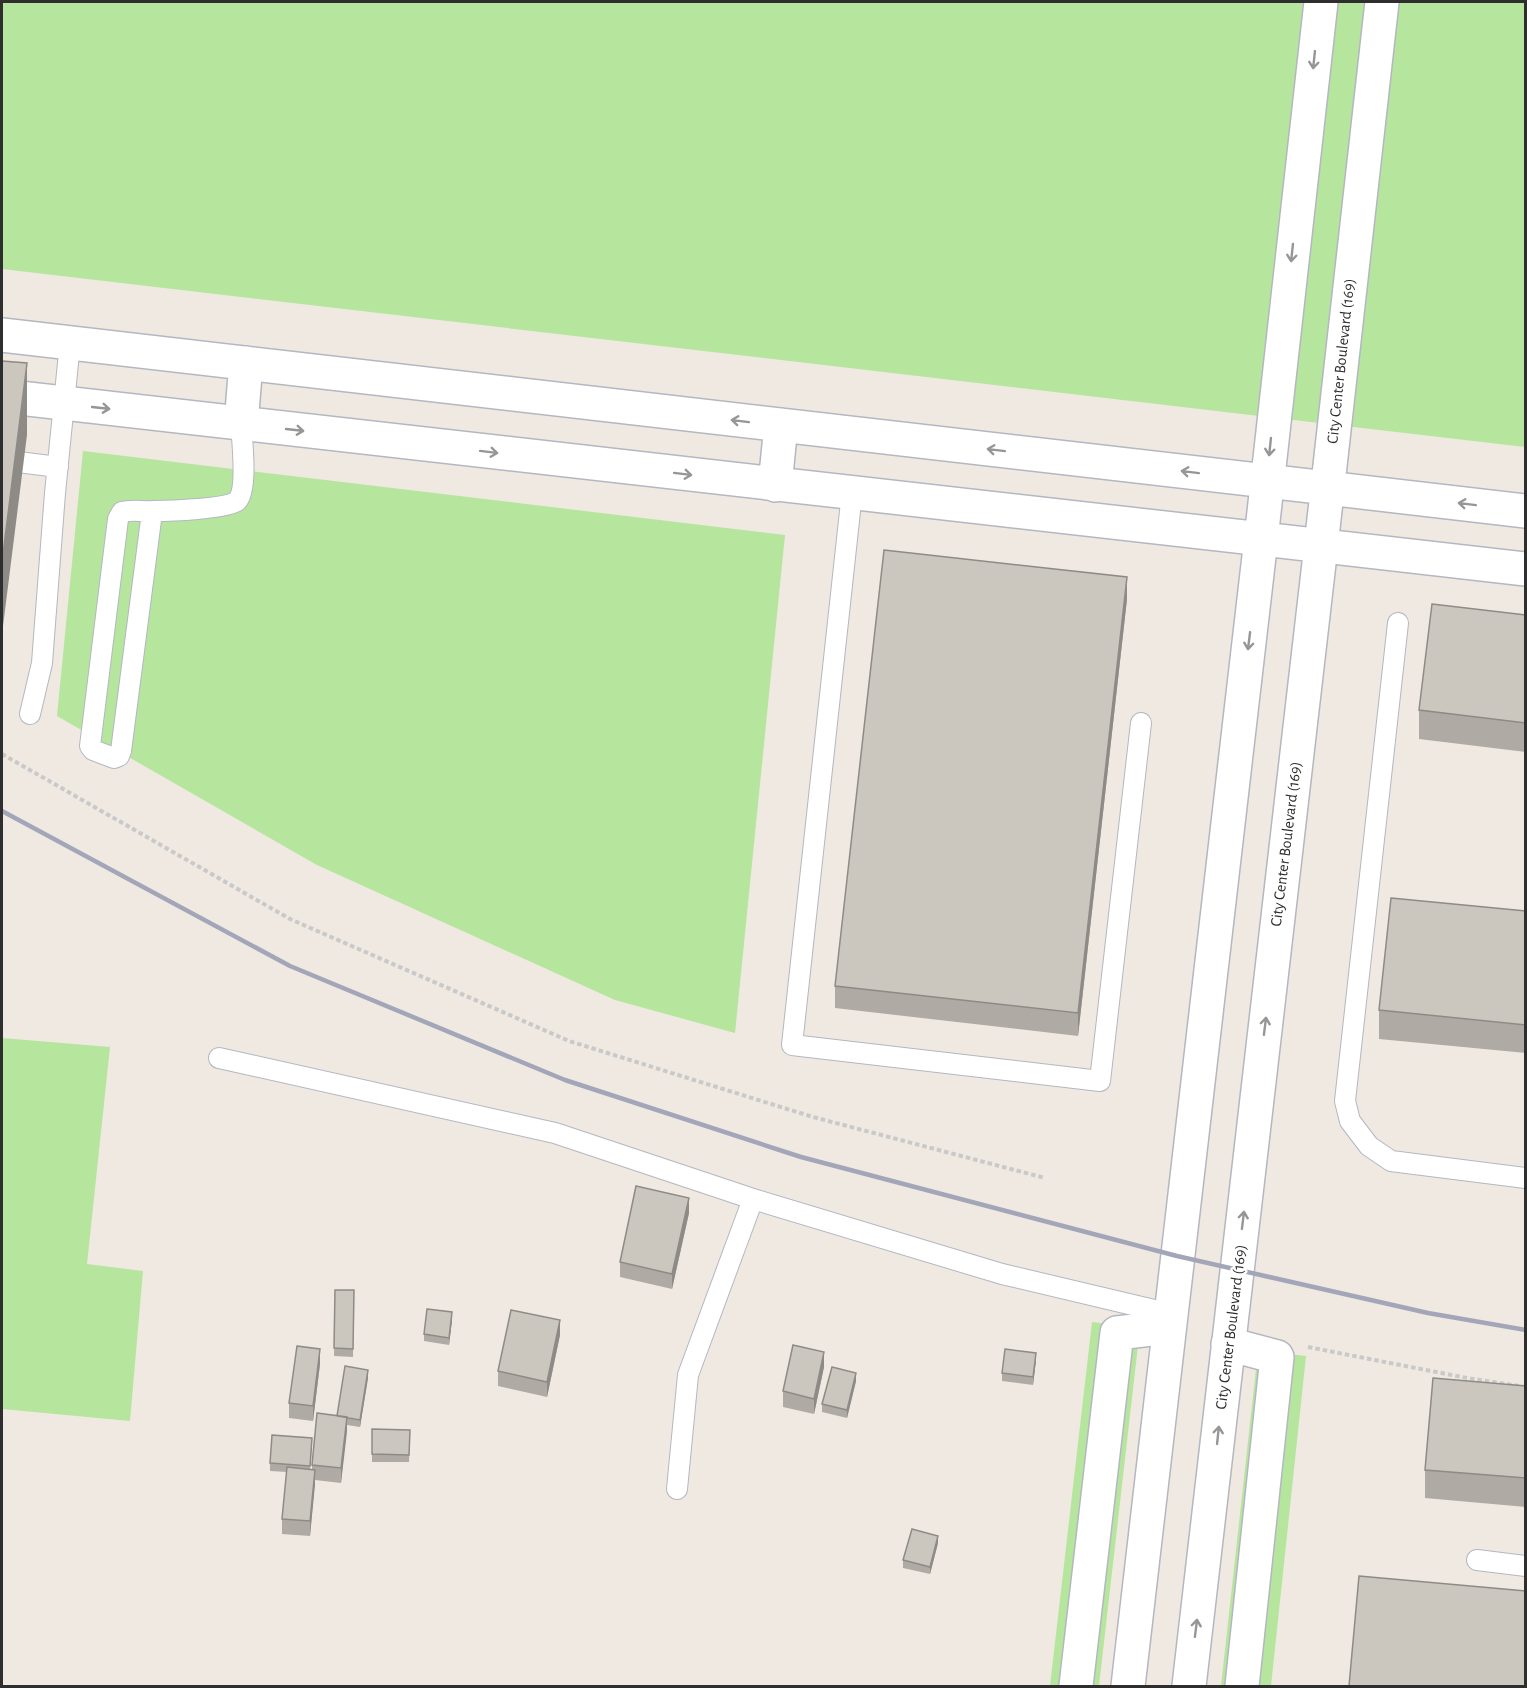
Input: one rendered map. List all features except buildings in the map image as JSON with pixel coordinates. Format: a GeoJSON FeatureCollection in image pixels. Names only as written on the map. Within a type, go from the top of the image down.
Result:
{"type":"FeatureCollection","features":[{"type":"Feature","properties":{"kind":"street"},"geometry":{"type":"LineString","coordinates":[[1128,1686],[1321,2]]}},
{"type":"Feature","properties":{"kind":"street","name":"City Center Boulevard (169)"},"geometry":{"type":"LineString","coordinates":[[1189,1686],[1382,2]]}},
{"type":"Feature","properties":{"kind":"street"},"geometry":{"type":"LineString","coordinates":[[2,335],[1526,511]]}},
{"type":"Feature","properties":{"kind":"street"},"geometry":{"type":"LineString","coordinates":[[241,423],[246,363]]}},
{"type":"Feature","properties":{"kind":"street"},"geometry":{"type":"LineString","coordinates":[[2,396],[1526,569]]}},
{"type":"Feature","properties":{"kind":"street"},"geometry":{"type":"LineString","coordinates":[[775,485],[781,425]]}},
{"type":"Feature","properties":{"kind":"street"},"geometry":{"type":"LineString","coordinates":[[1076,1686],[1117,1333],[1170,1320]]}},
{"type":"Feature","properties":{"kind":"street"},"geometry":{"type":"LineString","coordinates":[[1228,1344],[1277,1358],[1242,1686]]}},
{"type":"Feature","properties":{"kind":"lane"},"geometry":{"type":"LineString","coordinates":[[30,714],[42,663],[70,343]]}},
{"type":"Feature","properties":{"kind":"lane"},"geometry":{"type":"LineString","coordinates":[[152,512],[122,751],[114,758],[93,750],[90,746],[118,519],[122,512],[130,510],[152,512],[228,506],[238,500],[243,489],[241,423]]}},
{"type":"Feature","properties":{"kind":"lane"},"geometry":{"type":"LineString","coordinates":[[2,460],[58,467]]}},
{"type":"Feature","properties":{"kind":"lane"},"geometry":{"type":"LineString","coordinates":[[852,493],[792,1045],[1100,1082],[1141,723]]}},
{"type":"Feature","properties":{"kind":"lane"},"geometry":{"type":"LineString","coordinates":[[1398,623],[1345,1101],[1350,1121],[1368,1146],[1391,1161],[1526,1178]]}},
{"type":"Feature","properties":{"kind":"lane"},"geometry":{"type":"LineString","coordinates":[[219,1058],[555,1133],[753,1199],[1002,1274],[1170,1320]]}},
{"type":"Feature","properties":{"kind":"lane"},"geometry":{"type":"LineString","coordinates":[[677,1489],[688,1374],[753,1199]]}},
{"type":"Feature","properties":{"kind":"lane"},"geometry":{"type":"LineString","coordinates":[[1477,1560],[1526,1566]]}},
{"type":"Feature","properties":{"kind":"path"},"geometry":{"type":"LineString","coordinates":[[2,754],[290,919],[569,1041],[813,1118],[1045,1178]]}},
{"type":"Feature","properties":{"kind":"path"},"geometry":{"type":"LineString","coordinates":[[1341,1354],[1526,1387]]}},
{"type":"Feature","properties":{"kind":"green space"},"geometry":{"type":"Polygon","coordinates":[[[2,2],[1525,2],[1525,447],[2,269],[2,2]]]}},
{"type":"Feature","properties":{"kind":"green space"},"geometry":{"type":"Polygon","coordinates":[[[83,451],[785,535],[735,1033],[615,1000],[317,865],[57,716],[83,451]]]}},
{"type":"Feature","properties":{"kind":"green space"},"geometry":{"type":"Polygon","coordinates":[[[2,1038],[110,1047],[87,1264],[143,1271],[130,1421],[2,1409],[2,1038]]]}},
{"type":"Feature","properties":{"kind":"green space"},"geometry":{"type":"Polygon","coordinates":[[[1092,1322],[1140,1328],[1099,1686],[1050,1686],[1092,1322]]]}},
{"type":"Feature","properties":{"kind":"green space"},"geometry":{"type":"Polygon","coordinates":[[[1258,1351],[1306,1356],[1271,1686],[1221,1686],[1258,1351]]]}},
{"type":"Feature","properties":{"kind":"railway"},"geometry":{"type":"LineString","coordinates":[[2,811],[290,966],[565,1080],[801,1157],[1177,1256],[1428,1313],[1526,1330]]}}]}
